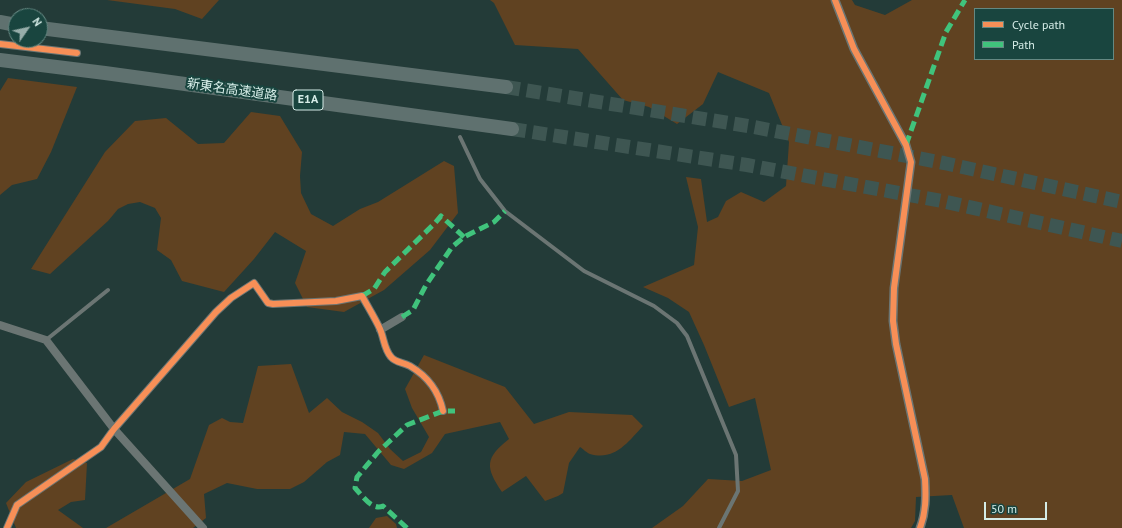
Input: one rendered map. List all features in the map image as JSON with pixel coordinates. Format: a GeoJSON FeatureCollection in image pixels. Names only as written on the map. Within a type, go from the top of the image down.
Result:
{"type":"FeatureCollection","features":[{"type":"Feature","properties":{"kind":"highway"},"geometry":{"type":"LineString","coordinates":[[48,29],[506,87]]}},
{"type":"Feature","properties":{"kind":"highway","name":"新東名高速道路"},"geometry":{"type":"LineString","coordinates":[[0,60],[512,129]]}},
{"type":"Feature","properties":{"kind":"street"},"geometry":{"type":"LineString","coordinates":[[835,0],[854,49],[906,145],[911,162],[894,288],[893,321],[896,344],[925,479],[926,500],[924,517],[920,528]]}},
{"type":"Feature","properties":{"kind":"street"},"geometry":{"type":"LineString","coordinates":[[0,44],[77,53]]}},
{"type":"Feature","properties":{"kind":"street"},"geometry":{"type":"LineString","coordinates":[[7,528],[17,505],[101,447],[216,312],[231,298],[254,283],[268,303],[273,304],[336,301],[362,296],[380,330],[385,348],[391,358],[409,366],[431,383],[441,402],[443,411]]}},
{"type":"Feature","properties":{"kind":"street"},"geometry":{"type":"LineString","coordinates":[[380,330],[402,317]]}},
{"type":"Feature","properties":{"kind":"street"},"geometry":{"type":"LineString","coordinates":[[0,324],[46,340],[114,430],[204,528]]}},
{"type":"Feature","properties":{"kind":"lane"},"geometry":{"type":"LineString","coordinates":[[460,137],[480,179],[504,211],[584,270],[654,306],[677,323],[687,336],[736,456],[738,491],[719,528]]}},
{"type":"Feature","properties":{"kind":"lane"},"geometry":{"type":"LineString","coordinates":[[46,340],[108,290]]}},
{"type":"Feature","properties":{"kind":"shaded area"},"geometry":{"type":"Polygon","coordinates":[[[107,0],[219,0],[202,19],[175,9],[107,0]]]}},
{"type":"Feature","properties":{"kind":"shaded area"},"geometry":{"type":"Polygon","coordinates":[[[490,0],[852,0],[855,5],[885,15],[912,0],[1122,0],[1122,528],[964,528],[952,495],[916,497],[915,521],[911,528],[652,528],[683,506],[708,479],[742,481],[771,470],[755,398],[729,407],[689,312],[668,298],[643,287],[694,265],[698,227],[686,177],[701,179],[707,222],[718,217],[726,201],[741,192],[764,202],[786,186],[789,142],[769,93],[718,72],[703,104],[677,124],[649,107],[623,100],[578,49],[515,45],[494,3],[490,0]]]}},
{"type":"Feature","properties":{"kind":"shaded area"},"geometry":{"type":"Polygon","coordinates":[[[8,78],[77,87],[51,152],[37,179],[12,185],[0,195],[0,91],[8,78]]]}},
{"type":"Feature","properties":{"kind":"shaded area"},"geometry":{"type":"Polygon","coordinates":[[[251,112],[280,116],[302,152],[300,176],[301,193],[311,214],[333,226],[360,209],[378,202],[444,161],[454,166],[458,213],[430,250],[384,290],[344,312],[307,307],[295,283],[306,251],[275,232],[254,259],[224,292],[182,281],[171,260],[157,250],[161,218],[155,208],[140,202],[128,204],[118,209],[108,221],[50,274],[31,269],[105,152],[135,121],[166,118],[198,144],[224,143],[251,112]]]}},
{"type":"Feature","properties":{"kind":"shaded area"},"geometry":{"type":"Polygon","coordinates":[[[424,355],[505,387],[534,424],[569,412],[632,415],[643,426],[620,449],[607,455],[590,454],[580,447],[569,463],[563,493],[545,501],[526,476],[502,492],[496,483],[490,469],[490,463],[495,452],[509,439],[500,422],[445,434],[432,453],[404,469],[391,465],[365,434],[344,432],[340,455],[327,462],[304,482],[290,489],[257,489],[227,483],[204,494],[206,518],[193,528],[106,528],[190,479],[209,425],[222,418],[230,422],[243,423],[258,366],[291,364],[309,413],[327,398],[342,412],[362,422],[378,433],[390,449],[403,461],[421,452],[429,437],[412,408],[405,389],[424,355]]]}},
{"type":"Feature","properties":{"kind":"shaded area"},"geometry":{"type":"Polygon","coordinates":[[[73,459],[87,463],[85,500],[71,502],[58,510],[83,528],[16,528],[6,503],[26,482],[73,459]]]}},
{"type":"Feature","properties":{"kind":"shaded area"},"geometry":{"type":"Polygon","coordinates":[[[387,516],[396,524],[397,528],[369,528],[376,518],[387,516]]]}},
{"type":"Feature","properties":{"kind":"tunnel"},"geometry":{"type":"LineString","coordinates":[[506,87],[754,127],[944,163],[1122,202]]}},
{"type":"Feature","properties":{"kind":"tunnel"},"geometry":{"type":"LineString","coordinates":[[512,129],[747,165],[942,201],[1122,241]]}},
{"type":"Feature","properties":{"kind":"marked path"},"geometry":{"type":"LineString","coordinates":[[906,145],[946,32],[965,0]]}},
{"type":"Feature","properties":{"kind":"marked path"},"geometry":{"type":"LineString","coordinates":[[402,317],[413,310],[426,285],[452,247],[464,237],[494,222],[505,211]]}},
{"type":"Feature","properties":{"kind":"marked path"},"geometry":{"type":"LineString","coordinates":[[362,296],[374,289],[385,272],[441,216],[464,237]]}},
{"type":"Feature","properties":{"kind":"marked path"},"geometry":{"type":"LineString","coordinates":[[407,528],[383,506],[375,506],[364,498],[355,488],[357,477],[378,452],[407,425],[443,411],[455,411]]}},
{"type":"Feature","properties":{"kind":"cycle path"},"geometry":{"type":"LineString","coordinates":[[835,0],[854,49],[906,145],[911,162],[894,288],[893,321],[896,344],[925,479],[925,504],[920,528]]}},
{"type":"Feature","properties":{"kind":"cycle path"},"geometry":{"type":"LineString","coordinates":[[0,44],[77,53]]}},
{"type":"Feature","properties":{"kind":"cycle path"},"geometry":{"type":"LineString","coordinates":[[7,528],[17,505],[101,447],[114,429],[216,312],[231,298],[254,283],[268,303],[273,304],[336,301],[362,296],[380,329],[385,347],[391,357],[416,370],[427,380],[439,397],[443,411]]}}]}
